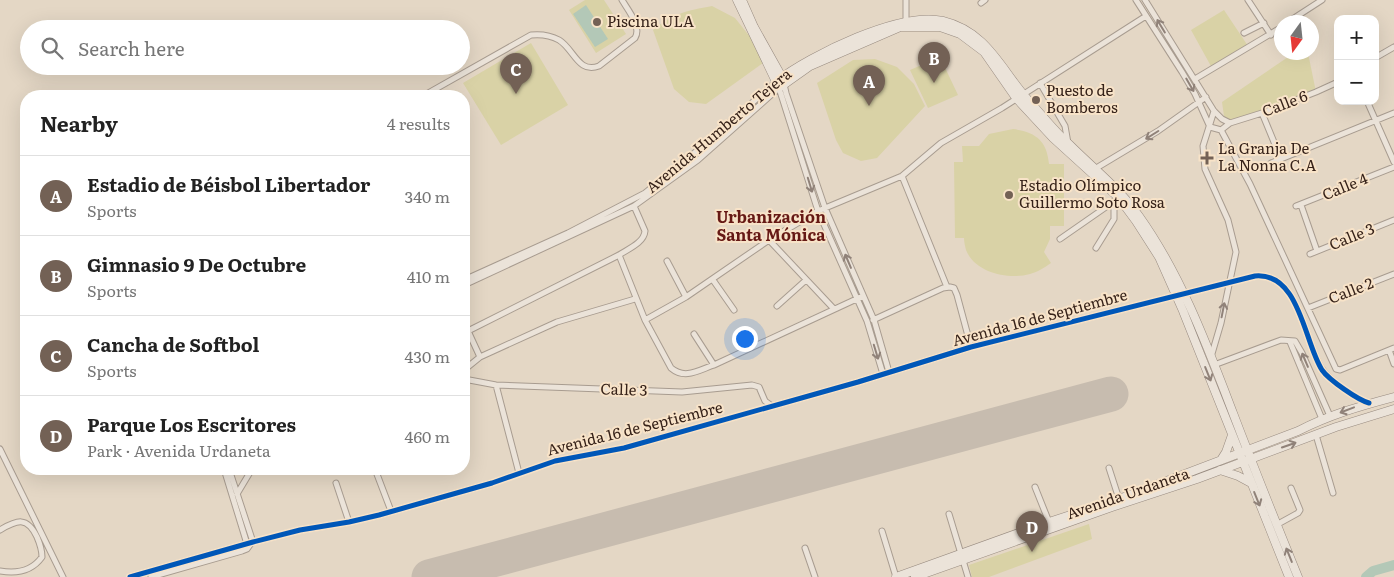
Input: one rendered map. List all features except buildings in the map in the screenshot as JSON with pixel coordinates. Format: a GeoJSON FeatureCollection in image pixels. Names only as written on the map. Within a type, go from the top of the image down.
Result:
{"type":"FeatureCollection","features":[{"type":"Feature","properties":{"kind":"street"},"geometry":{"type":"LineString","coordinates":[[470,69],[531,34],[542,34],[557,39],[586,68],[599,66],[638,34],[637,27],[622,0]]}},
{"type":"Feature","properties":{"kind":"street"},"geometry":{"type":"LineString","coordinates":[[737,0],[781,82],[818,211],[860,297],[874,320],[886,373]]}},
{"type":"Feature","properties":{"kind":"street"},"geometry":{"type":"LineString","coordinates":[[742,0],[786,93],[825,208],[860,297],[886,373]]}},
{"type":"Feature","properties":{"kind":"street"},"geometry":{"type":"LineString","coordinates":[[906,0],[906,21]]}},
{"type":"Feature","properties":{"kind":"street"},"geometry":{"type":"LineString","coordinates":[[1136,0],[1182,72],[1199,102],[1210,127]]}},
{"type":"Feature","properties":{"kind":"street"},"geometry":{"type":"LineString","coordinates":[[1145,0],[1214,111],[1222,119],[1230,123],[1221,130]]}},
{"type":"Feature","properties":{"kind":"street"},"geometry":{"type":"LineString","coordinates":[[1248,0],[1271,35]]}},
{"type":"Feature","properties":{"kind":"street"},"geometry":{"type":"LineString","coordinates":[[1299,15],[1322,0]]}},
{"type":"Feature","properties":{"kind":"street"},"geometry":{"type":"LineString","coordinates":[[644,320],[686,297],[770,240],[818,211],[902,176],[941,144],[1146,16]]}},
{"type":"Feature","properties":{"kind":"street","name":"Avenida Humberto Tejera"},"geometry":{"type":"LineString","coordinates":[[470,277],[568,233],[645,193],[806,61],[884,26],[906,21],[941,21],[965,29],[983,43],[994,55],[1019,96],[1069,144],[1136,221],[1159,257],[1179,296]]}},
{"type":"Feature","properties":{"kind":"street"},"geometry":{"type":"LineString","coordinates":[[1244,33],[1264,23]]}},
{"type":"Feature","properties":{"kind":"street","name":"Avenida Humberto Tejera"},"geometry":{"type":"LineString","coordinates":[[470,282],[634,206],[698,160],[781,82],[810,66],[900,27],[940,27],[960,34],[984,52],[1054,138],[1124,195],[1166,257],[1179,296]]}},
{"type":"Feature","properties":{"kind":"street"},"geometry":{"type":"LineString","coordinates":[[1195,80],[1274,33]]}},
{"type":"Feature","properties":{"kind":"street"},"geometry":{"type":"LineString","coordinates":[[1379,56],[1394,47]]}},
{"type":"Feature","properties":{"kind":"street"},"geometry":{"type":"LineString","coordinates":[[433,90],[460,75]]}},
{"type":"Feature","properties":{"kind":"street"},"geometry":{"type":"LineString","coordinates":[[1040,83],[1065,126],[1069,144]]}},
{"type":"Feature","properties":{"kind":"street","name":"Calle 6"},"geometry":{"type":"LineString","coordinates":[[1230,123],[1262,114],[1334,84]]}},
{"type":"Feature","properties":{"kind":"street"},"geometry":{"type":"LineString","coordinates":[[1093,170],[1158,131],[1206,97]]}},
{"type":"Feature","properties":{"kind":"street"},"geometry":{"type":"LineString","coordinates":[[1369,105],[1394,162]]}},
{"type":"Feature","properties":{"kind":"street"},"geometry":{"type":"LineString","coordinates":[[1213,361],[1236,252],[1228,220],[1205,169],[1203,146],[1214,111]]}},
{"type":"Feature","properties":{"kind":"street"},"geometry":{"type":"LineString","coordinates":[[1271,163],[1394,112]]}},
{"type":"Feature","properties":{"kind":"street"},"geometry":{"type":"LineString","coordinates":[[1262,114],[1281,159]]}},
{"type":"Feature","properties":{"kind":"street"},"geometry":{"type":"LineString","coordinates":[[1210,127],[1221,130],[1250,184],[1334,366],[1340,370],[1391,349],[1394,364]]}},
{"type":"Feature","properties":{"kind":"street","name":"Calle 4"},"geometry":{"type":"LineString","coordinates":[[1317,251],[1299,206],[1394,167]]}},
{"type":"Feature","properties":{"kind":"street"},"geometry":{"type":"LineString","coordinates":[[902,176],[947,287]]}},
{"type":"Feature","properties":{"kind":"street"},"geometry":{"type":"LineString","coordinates":[[1060,239],[1116,200]]}},
{"type":"Feature","properties":{"kind":"street"},"geometry":{"type":"LineString","coordinates":[[1096,248],[1114,219],[1116,200]]}},
{"type":"Feature","properties":{"kind":"street"},"geometry":{"type":"LineString","coordinates":[[470,330],[619,255],[642,240],[645,236],[645,231],[634,206]]}},
{"type":"Feature","properties":{"kind":"street","name":"Calle 3"},"geometry":{"type":"LineString","coordinates":[[1310,254],[1394,220]]}},
{"type":"Feature","properties":{"kind":"street"},"geometry":{"type":"LineString","coordinates":[[770,240],[834,309]]}},
{"type":"Feature","properties":{"kind":"street"},"geometry":{"type":"LineString","coordinates":[[619,255],[644,320],[671,368],[677,373],[690,374],[714,365],[860,297]]}},
{"type":"Feature","properties":{"kind":"street"},"geometry":{"type":"LineString","coordinates":[[667,261],[686,297]]}},
{"type":"Feature","properties":{"kind":"street","name":"Calle 2"},"geometry":{"type":"LineString","coordinates":[[1308,308],[1394,274]]}},
{"type":"Feature","properties":{"kind":"street","name":"Avenida 16 de Septiembre"},"geometry":{"type":"LineString","coordinates":[[130,577],[300,530],[349,522],[391,511],[492,483],[555,461],[624,448],[858,382],[971,347],[1229,282],[1262,276],[1274,279],[1284,286],[1292,296],[1322,370],[1361,400],[1370,403]]}},
{"type":"Feature","properties":{"kind":"street"},"geometry":{"type":"LineString","coordinates":[[713,280],[734,310]]}},
{"type":"Feature","properties":{"kind":"street"},"geometry":{"type":"LineString","coordinates":[[777,306],[806,280]]}},
{"type":"Feature","properties":{"kind":"street"},"geometry":{"type":"LineString","coordinates":[[867,322],[947,287],[954,288],[971,347]]}},
{"type":"Feature","properties":{"kind":"street"},"geometry":{"type":"LineString","coordinates":[[1179,296],[1191,309],[1213,361],[1244,449],[1251,483],[1298,577]]}},
{"type":"Feature","properties":{"kind":"street"},"geometry":{"type":"LineString","coordinates":[[1179,296],[1232,435],[1244,449]]}},
{"type":"Feature","properties":{"kind":"street"},"geometry":{"type":"LineString","coordinates":[[470,365],[480,357],[557,322],[635,299]]}},
{"type":"Feature","properties":{"kind":"street"},"geometry":{"type":"LineString","coordinates":[[694,334],[714,365]]}},
{"type":"Feature","properties":{"kind":"street"},"geometry":{"type":"LineString","coordinates":[[470,339],[480,357]]}},
{"type":"Feature","properties":{"kind":"street"},"geometry":{"type":"LineString","coordinates":[[1213,361],[1281,340],[1295,341],[1302,353],[1326,418]]}},
{"type":"Feature","properties":{"kind":"street","name":"Calle 3"},"geometry":{"type":"LineString","coordinates":[[470,380],[496,385],[682,392],[752,385],[760,388],[765,401],[772,406]]}},
{"type":"Feature","properties":{"kind":"street"},"geometry":{"type":"LineString","coordinates":[[496,385],[519,473]]}},
{"type":"Feature","properties":{"kind":"street"},"geometry":{"type":"LineString","coordinates":[[1244,449],[1265,444],[1326,418],[1394,397]]}},
{"type":"Feature","properties":{"kind":"street","name":"Avenida Urdaneta"},"geometry":{"type":"LineString","coordinates":[[896,577],[962,557],[1220,470],[1371,415],[1394,409]]}},
{"type":"Feature","properties":{"kind":"street"},"geometry":{"type":"LineString","coordinates":[[1221,460],[1232,435]]}},
{"type":"Feature","properties":{"kind":"street"},"geometry":{"type":"LineString","coordinates":[[1316,435],[1333,493]]}},
{"type":"Feature","properties":{"kind":"street"},"geometry":{"type":"LineString","coordinates":[[0,449],[63,577]]}},
{"type":"Feature","properties":{"kind":"street","name":"Avenida Urdaneta"},"geometry":{"type":"LineString","coordinates":[[915,577],[1048,522],[1119,499],[1221,460],[1244,449]]}},
{"type":"Feature","properties":{"kind":"street"},"geometry":{"type":"LineString","coordinates":[[1258,476],[1260,462],[1266,453]]}},
{"type":"Feature","properties":{"kind":"street"},"geometry":{"type":"LineString","coordinates":[[1247,460],[1258,476],[1278,524],[1276,535],[1290,577]]}},
{"type":"Feature","properties":{"kind":"street"},"geometry":{"type":"LineString","coordinates":[[1109,468],[1119,499]]}},
{"type":"Feature","properties":{"kind":"street"},"geometry":{"type":"LineString","coordinates":[[1220,470],[1251,483]]}},
{"type":"Feature","properties":{"kind":"street"},"geometry":{"type":"LineString","coordinates":[[226,475],[250,543]]}},
{"type":"Feature","properties":{"kind":"street"},"geometry":{"type":"LineString","coordinates":[[231,475],[250,543]]}},
{"type":"Feature","properties":{"kind":"street"},"geometry":{"type":"LineString","coordinates":[[237,494],[248,475]]}},
{"type":"Feature","properties":{"kind":"street"},"geometry":{"type":"LineString","coordinates":[[377,475],[391,511]]}},
{"type":"Feature","properties":{"kind":"street"},"geometry":{"type":"LineString","coordinates":[[336,482],[349,522]]}},
{"type":"Feature","properties":{"kind":"street"},"geometry":{"type":"LineString","coordinates":[[1035,486],[1048,522]]}},
{"type":"Feature","properties":{"kind":"street"},"geometry":{"type":"LineString","coordinates":[[1278,524],[1300,510],[1291,488]]}},
{"type":"Feature","properties":{"kind":"street"},"geometry":{"type":"LineString","coordinates":[[949,514],[968,577]]}},
{"type":"Feature","properties":{"kind":"street"},"geometry":{"type":"LineString","coordinates":[[0,530],[14,522],[22,522],[32,527],[42,550],[42,557],[32,568],[9,573],[0,571]]}},
{"type":"Feature","properties":{"kind":"street"},"geometry":{"type":"LineString","coordinates":[[882,531],[896,577]]}},
{"type":"Feature","properties":{"kind":"street","name":"Avenida 16 de Septiembre"},"geometry":{"type":"LineString","coordinates":[[151,577],[242,551],[250,543]]}},
{"type":"Feature","properties":{"kind":"street"},"geometry":{"type":"LineString","coordinates":[[805,548],[815,577]]}},
{"type":"Feature","properties":{"kind":"street"},"geometry":{"type":"LineString","coordinates":[[25,570],[27,577]]}},
{"type":"Feature","properties":{"kind":"shaded area","name":"Piscina ULA"},"geometry":{"type":"Polygon","coordinates":[[[585,0],[604,0],[626,34],[596,53],[569,10],[585,0]]]}},
{"type":"Feature","properties":{"kind":"shaded area"},"geometry":{"type":"Polygon","coordinates":[[[586,5],[608,39],[595,47],[573,14],[586,5]]]}},
{"type":"Feature","properties":{"kind":"shaded area"},"geometry":{"type":"Polygon","coordinates":[[[712,6],[735,18],[751,38],[763,63],[706,104],[689,102],[674,89],[653,30],[667,20],[681,14],[712,6]]]}},
{"type":"Feature","properties":{"kind":"shaded area"},"geometry":{"type":"Polygon","coordinates":[[[1224,10],[1248,46],[1212,68],[1191,30],[1224,10]]]}},
{"type":"Feature","properties":{"kind":"shaded area"},"geometry":{"type":"Polygon","coordinates":[[[531,43],[568,105],[501,145],[470,94],[470,90],[467,90],[463,83],[531,43]]]}},
{"type":"Feature","properties":{"kind":"shaded area"},"geometry":{"type":"Polygon","coordinates":[[[940,57],[958,95],[928,108],[910,70],[940,57]]]}},
{"type":"Feature","properties":{"kind":"shaded area"},"geometry":{"type":"Polygon","coordinates":[[[875,59],[897,67],[914,84],[925,106],[877,158],[861,161],[843,153],[836,140],[817,83],[853,60],[875,59]]]}},
{"type":"Feature","properties":{"kind":"shaded area"},"geometry":{"type":"Polygon","coordinates":[[[1284,60],[1309,60],[1316,92],[1225,123],[1222,102],[1284,60]]]}},
{"type":"Feature","properties":{"kind":"shaded area","name":"Estadio Olímpico Guillermo Soto Rosa"},"geometry":{"type":"Polygon","coordinates":[[[1013,129],[1028,132],[1039,139],[1046,149],[1049,164],[1064,164],[1064,226],[1050,226],[1050,239],[1044,252],[1051,263],[1033,273],[1022,276],[1003,275],[985,269],[970,258],[966,250],[964,238],[955,238],[954,162],[963,162],[962,146],[979,146],[989,134],[1013,129]]]}},
{"type":"Feature","properties":{"kind":"shaded area"},"geometry":{"type":"Polygon","coordinates":[[[1089,524],[1092,539],[989,577],[972,577],[969,565],[1089,524]]]}},
{"type":"Feature","properties":{"kind":"waterway"},"geometry":{"type":"LineString","coordinates":[[1366,577],[1373,571],[1394,565]]}},
{"type":"Feature","properties":{"kind":"runway"},"geometry":{"type":"LineString","coordinates":[[429,577],[1111,394]]}},
{"type":"Feature","properties":{"kind":"cycle path"},"geometry":{"type":"LineString","coordinates":[[130,577],[300,530],[379,515],[492,483],[555,461],[624,448],[858,382],[971,347],[1255,276],[1270,278],[1282,285],[1299,311],[1322,370],[1344,389],[1369,403]]}},
{"type":"Feature","properties":{"kind":"place","name":"Piscina ULA"},"geometry":{"type":"Point","coordinates":[597,22]}},
{"type":"Feature","properties":{"kind":"place","name":"Gimnasio 9 De Octubre"},"geometry":{"type":"Point","coordinates":[934,83]}},
{"type":"Feature","properties":{"kind":"place","name":"Cancha de Softbol"},"geometry":{"type":"Point","coordinates":[516,94]}},
{"type":"Feature","properties":{"kind":"place","name":"Puesto de Bomberos"},"geometry":{"type":"Point","coordinates":[1036,100]}},
{"type":"Feature","properties":{"kind":"place","name":"Estadio de Béisbol Libertador"},"geometry":{"type":"Point","coordinates":[869,106]}},
{"type":"Feature","properties":{"kind":"place","name":"La Granja De La Nonna C.A"},"geometry":{"type":"Point","coordinates":[1207,158]}},
{"type":"Feature","properties":{"kind":"place","name":"Estadio Olímpico Guillermo Soto Rosa"},"geometry":{"type":"Point","coordinates":[1009,195]}},
{"type":"Feature","properties":{"kind":"place","name":"Parque Los Escritores"},"geometry":{"type":"Point","coordinates":[1032,552]}},
{"type":"Feature","properties":{"kind":"district","name":"Urbanización Santa Mónica"},"geometry":{"type":"Point","coordinates":[771,226]}}]}
